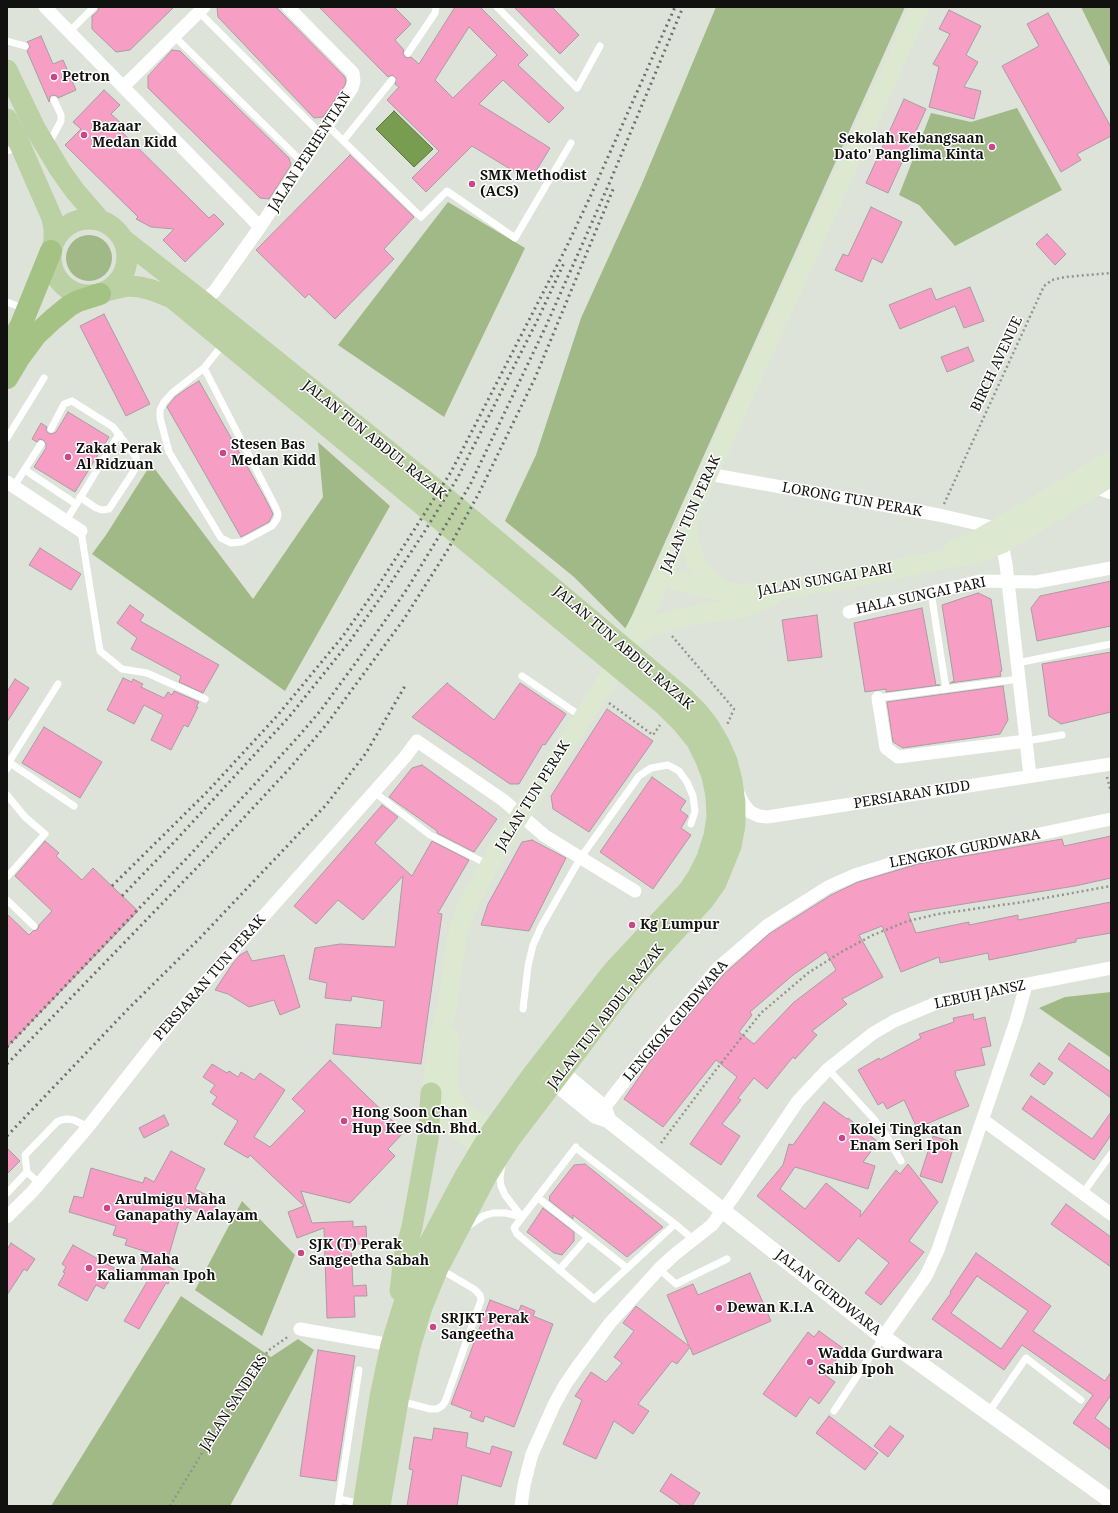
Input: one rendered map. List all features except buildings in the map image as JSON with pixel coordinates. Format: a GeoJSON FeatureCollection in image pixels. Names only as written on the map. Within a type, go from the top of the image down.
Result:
{"type":"FeatureCollection","features":[{"type":"Feature","properties":{"kind":"highway"},"geometry":{"type":"LineString","coordinates":[[7,349],[28,310],[52,246]]}},
{"type":"Feature","properties":{"kind":"highway"},"geometry":{"type":"LineString","coordinates":[[7,378],[19,358],[36,335],[52,320],[73,304],[105,292]]}},
{"type":"Feature","properties":{"kind":"main road","name":"JALAN TUN PERAK"},"geometry":{"type":"LineString","coordinates":[[495,1144],[446,1122],[439,1114],[431,1093],[438,1042],[447,1009],[455,950],[460,926],[468,905],[489,866],[583,718],[631,639],[663,577],[708,474],[920,7]]}},
{"type":"Feature","properties":{"kind":"main road"},"geometry":{"type":"LineString","coordinates":[[7,70],[36,130],[46,147],[75,191],[100,220]]}},
{"type":"Feature","properties":{"kind":"main road"},"geometry":{"type":"LineString","coordinates":[[7,118],[14,149],[52,218],[51,262],[54,273],[64,286],[78,294],[89,296],[105,292],[119,282],[128,262],[124,240],[118,231],[110,224],[100,220],[78,220],[68,224],[60,232],[52,246]]}},
{"type":"Feature","properties":{"kind":"main road","name":"JALAN TUN ABDUL RAZAK"},"geometry":{"type":"LineString","coordinates":[[124,240],[202,301],[230,335]]}},
{"type":"Feature","properties":{"kind":"main road","name":"JALAN TUN ABDUL RAZAK"},"geometry":{"type":"LineString","coordinates":[[105,292],[126,286],[152,290],[172,298],[230,335],[641,673],[684,698],[709,726],[719,743],[727,761],[732,781],[735,803],[735,825],[731,846],[716,883],[704,900],[628,984],[557,1077],[465,1176],[422,1259],[405,1300],[391,1345],[380,1397],[371,1505]]}},
{"type":"Feature","properties":{"kind":"main road","name":"JALAN SUNGAI PARI"},"geometry":{"type":"LineString","coordinates":[[999,536],[1027,511],[1111,460]]}},
{"type":"Feature","properties":{"kind":"main road","name":"JALAN SUNGAI PARI"},"geometry":{"type":"LineString","coordinates":[[663,577],[700,587],[752,593],[839,580],[917,564],[972,542],[999,536],[1103,490],[1111,477]]}},
{"type":"Feature","properties":{"kind":"main road"},"geometry":{"type":"LineString","coordinates":[[690,515],[688,532],[690,548],[697,563],[707,577],[725,591]]}},
{"type":"Feature","properties":{"kind":"main road"},"geometry":{"type":"LineString","coordinates":[[631,639],[650,628],[688,616],[748,607],[789,587]]}},
{"type":"Feature","properties":{"kind":"main road","name":"JALAN TUN ABDUL RAZAK"},"geometry":{"type":"LineString","coordinates":[[371,1505],[417,1324],[438,1268],[481,1186],[495,1144],[541,1064],[613,971],[688,891],[707,858],[714,836],[717,817],[716,796],[712,776],[696,740],[665,706],[641,673]]}},
{"type":"Feature","properties":{"kind":"main road","name":"JALAN TUN PERAK"},"geometry":{"type":"LineString","coordinates":[[447,1009],[450,1042],[448,1084],[450,1092],[459,1109],[495,1144]]}},
{"type":"Feature","properties":{"kind":"main road"},"geometry":{"type":"LineString","coordinates":[[391,1345],[404,1257],[412,1227],[428,1139],[431,1093]]}},
{"type":"Feature","properties":{"kind":"street"},"geometry":{"type":"LineString","coordinates":[[44,7],[260,227]]}},
{"type":"Feature","properties":{"kind":"street","name":"JALAN PERHENTIAN"},"geometry":{"type":"LineString","coordinates":[[202,301],[214,292],[260,227],[352,88],[354,81],[352,73],[288,7]]}},
{"type":"Feature","properties":{"kind":"street"},"geometry":{"type":"LineString","coordinates":[[122,87],[202,9]]}},
{"type":"Feature","properties":{"kind":"street","name":"LORONG TUN PERAK"},"geometry":{"type":"LineString","coordinates":[[708,474],[939,515],[999,536]]}},
{"type":"Feature","properties":{"kind":"street"},"geometry":{"type":"LineString","coordinates":[[10,484],[81,531]]}},
{"type":"Feature","properties":{"kind":"street"},"geometry":{"type":"LineString","coordinates":[[999,536],[1009,581],[1030,776]]}},
{"type":"Feature","properties":{"kind":"street","name":"HALA SUNGAI PARI"},"geometry":{"type":"LineString","coordinates":[[849,612],[980,581],[1036,582],[1111,568]]}},
{"type":"Feature","properties":{"kind":"street"},"geometry":{"type":"LineString","coordinates":[[878,698],[886,748],[898,757],[1026,740]]}},
{"type":"Feature","properties":{"kind":"street","name":"PERSIARAN TUN PERAK"},"geometry":{"type":"LineString","coordinates":[[7,1217],[88,1127],[191,998],[374,792],[417,741],[503,800],[520,815]]}},
{"type":"Feature","properties":{"kind":"street","name":"PERSIARAN KIDD"},"geometry":{"type":"LineString","coordinates":[[732,781],[746,809],[754,815],[767,817],[1111,764]]}},
{"type":"Feature","properties":{"kind":"street"},"geometry":{"type":"LineString","coordinates":[[520,815],[545,836],[636,891]]}},
{"type":"Feature","properties":{"kind":"street","name":"LENGKOK GURDWARA"},"geometry":{"type":"LineString","coordinates":[[606,1114],[648,1051],[718,968],[768,926],[828,887],[855,875],[916,856],[1002,842],[1111,819]]}},
{"type":"Feature","properties":{"kind":"street","name":"LEBUH JANSZ"},"geometry":{"type":"LineString","coordinates":[[521,1506],[524,1485],[532,1454],[538,1438],[565,1384],[610,1324],[659,1269],[712,1225],[798,1101],[828,1069],[872,1034],[894,1021],[941,1001],[1111,968]]}},
{"type":"Feature","properties":{"kind":"street"},"geometry":{"type":"LineString","coordinates":[[883,1337],[917,1290],[932,1265],[983,1120],[1016,1021],[1026,985]]}},
{"type":"Feature","properties":{"kind":"street","name":"JALAN GURDWARA"},"geometry":{"type":"LineString","coordinates":[[541,1064],[606,1114],[652,1155],[883,1337],[1110,1500]]}},
{"type":"Feature","properties":{"kind":"street"},"geometry":{"type":"LineString","coordinates":[[983,1120],[1111,1214]]}},
{"type":"Feature","properties":{"kind":"street"},"geometry":{"type":"LineString","coordinates":[[300,1330],[391,1345]]}},
{"type":"Feature","properties":{"kind":"lane"},"geometry":{"type":"LineString","coordinates":[[69,32],[94,7]]}},
{"type":"Feature","properties":{"kind":"lane"},"geometry":{"type":"LineString","coordinates":[[408,53],[435,13],[436,7]]}},
{"type":"Feature","properties":{"kind":"lane"},"geometry":{"type":"LineString","coordinates":[[497,7],[577,88],[600,46]]}},
{"type":"Feature","properties":{"kind":"lane"},"geometry":{"type":"LineString","coordinates":[[202,9],[325,130],[344,141],[421,217],[447,191],[515,238],[571,143]]}},
{"type":"Feature","properties":{"kind":"lane"},"geometry":{"type":"LineString","coordinates":[[174,36],[303,163]]}},
{"type":"Feature","properties":{"kind":"lane"},"geometry":{"type":"LineString","coordinates":[[7,41],[25,46]]}},
{"type":"Feature","properties":{"kind":"lane"},"geometry":{"type":"LineString","coordinates":[[344,141],[392,80]]}},
{"type":"Feature","properties":{"kind":"lane"},"geometry":{"type":"LineString","coordinates":[[46,147],[60,121],[61,115],[54,100]]}},
{"type":"Feature","properties":{"kind":"lane"},"geometry":{"type":"LineString","coordinates":[[7,302],[28,310]]}},
{"type":"Feature","properties":{"kind":"lane"},"geometry":{"type":"LineString","coordinates":[[204,368],[278,514],[277,519],[272,526],[242,542],[231,543],[221,538],[169,452],[160,418],[160,410],[164,402],[172,393],[204,368],[230,335]]}},
{"type":"Feature","properties":{"kind":"lane"},"geometry":{"type":"LineString","coordinates":[[7,438],[44,378]]}},
{"type":"Feature","properties":{"kind":"lane"},"geometry":{"type":"LineString","coordinates":[[51,429],[64,404],[72,401],[113,427],[136,457],[137,465],[109,509],[102,510],[96,508],[80,497]]}},
{"type":"Feature","properties":{"kind":"lane"},"geometry":{"type":"LineString","coordinates":[[66,521],[119,434]]}},
{"type":"Feature","properties":{"kind":"lane"},"geometry":{"type":"LineString","coordinates":[[10,484],[25,470],[41,444]]}},
{"type":"Feature","properties":{"kind":"lane"},"geometry":{"type":"LineString","coordinates":[[25,470],[76,504]]}},
{"type":"Feature","properties":{"kind":"lane"},"geometry":{"type":"LineString","coordinates":[[81,531],[100,652],[122,669],[147,673],[205,699]]}},
{"type":"Feature","properties":{"kind":"lane"},"geometry":{"type":"LineString","coordinates":[[931,592],[946,689]]}},
{"type":"Feature","properties":{"kind":"lane"},"geometry":{"type":"LineString","coordinates":[[1017,663],[1111,644]]}},
{"type":"Feature","properties":{"kind":"lane"},"geometry":{"type":"LineString","coordinates":[[522,676],[583,718]]}},
{"type":"Feature","properties":{"kind":"lane"},"geometry":{"type":"LineString","coordinates":[[878,698],[1019,679]]}},
{"type":"Feature","properties":{"kind":"lane"},"geometry":{"type":"LineString","coordinates":[[58,684],[12,757],[8,766],[74,806]]}},
{"type":"Feature","properties":{"kind":"lane"},"geometry":{"type":"LineString","coordinates":[[1026,740],[1062,735]]}},
{"type":"Feature","properties":{"kind":"lane"},"geometry":{"type":"LineString","coordinates":[[523,1009],[528,966],[533,945],[541,927],[581,857],[639,776],[652,768],[668,765],[679,771],[687,782],[693,796],[695,811],[691,824]]}},
{"type":"Feature","properties":{"kind":"lane"},"geometry":{"type":"LineString","coordinates":[[374,792],[430,835],[489,866]]}},
{"type":"Feature","properties":{"kind":"lane"},"geometry":{"type":"LineString","coordinates":[[7,795],[25,817],[45,834],[7,877]]}},
{"type":"Feature","properties":{"kind":"lane"},"geometry":{"type":"LineString","coordinates":[[7,900],[34,926]]}},
{"type":"Feature","properties":{"kind":"lane"},"geometry":{"type":"LineString","coordinates":[[828,1069],[873,1118],[886,1135],[901,1161]]}},
{"type":"Feature","properties":{"kind":"lane"},"geometry":{"type":"LineString","coordinates":[[39,1183],[27,1172],[26,1155],[57,1122],[67,1119],[74,1120],[88,1127]]}},
{"type":"Feature","properties":{"kind":"lane"},"geometry":{"type":"LineString","coordinates":[[495,1144],[502,1168],[500,1186],[522,1217]]}},
{"type":"Feature","properties":{"kind":"lane"},"geometry":{"type":"LineString","coordinates":[[674,1224],[594,1299],[514,1231],[515,1226],[576,1147],[674,1224],[694,1240]]}},
{"type":"Feature","properties":{"kind":"lane"},"geometry":{"type":"LineString","coordinates":[[1083,1193],[1111,1154]]}},
{"type":"Feature","properties":{"kind":"lane"},"geometry":{"type":"LineString","coordinates":[[7,1193],[27,1172]]}},
{"type":"Feature","properties":{"kind":"lane"},"geometry":{"type":"LineString","coordinates":[[537,1197],[628,1268]]}},
{"type":"Feature","properties":{"kind":"lane"},"geometry":{"type":"LineString","coordinates":[[452,1242],[475,1220],[483,1216],[493,1213],[506,1213],[522,1217]]}},
{"type":"Feature","properties":{"kind":"lane"},"geometry":{"type":"LineString","coordinates":[[559,1270],[588,1237]]}},
{"type":"Feature","properties":{"kind":"lane"},"geometry":{"type":"LineString","coordinates":[[659,1269],[676,1284],[727,1259]]}},
{"type":"Feature","properties":{"kind":"lane"},"geometry":{"type":"LineString","coordinates":[[398,1401],[430,1409],[436,1409],[442,1406],[481,1300],[480,1295],[474,1289],[438,1268]]}},
{"type":"Feature","properties":{"kind":"lane"},"geometry":{"type":"LineString","coordinates":[[834,1411],[883,1337]]}},
{"type":"Feature","properties":{"kind":"lane"},"geometry":{"type":"LineString","coordinates":[[988,1413],[1026,1358],[1081,1400]]}},
{"type":"Feature","properties":{"kind":"lane"},"geometry":{"type":"LineString","coordinates":[[360,1370],[338,1503],[371,1505]]}},
{"type":"Feature","properties":{"kind":"path","name":"BIRCH AVENUE"},"geometry":{"type":"LineString","coordinates":[[939,515],[1044,286],[1052,280],[1064,277],[1111,272]]}},
{"type":"Feature","properties":{"kind":"path"},"geometry":{"type":"LineString","coordinates":[[661,624],[734,709]]}},
{"type":"Feature","properties":{"kind":"path"},"geometry":{"type":"LineString","coordinates":[[597,694],[653,735]]}},
{"type":"Feature","properties":{"kind":"path"},"geometry":{"type":"LineString","coordinates":[[652,1155],[761,1013],[808,973],[843,951],[873,935],[908,922],[938,914],[1023,902],[1111,886]]}},
{"type":"Feature","properties":{"kind":"path","name":"JALAN SANDERS"},"geometry":{"type":"LineString","coordinates":[[170,1506],[247,1379],[269,1350],[283,1339],[300,1330]]}},
{"type":"Feature","properties":{"kind":"shaded area"},"geometry":{"type":"Polygon","coordinates":[[[716,7],[905,7],[626,629],[574,577],[505,521],[536,455],[581,318],[641,186],[716,7]]]}},
{"type":"Feature","properties":{"kind":"shaded area"},"geometry":{"type":"Polygon","coordinates":[[[1081,7],[1111,7],[1111,68],[1081,7]]]}},
{"type":"Feature","properties":{"kind":"shaded area"},"geometry":{"type":"Polygon","coordinates":[[[1017,108],[1062,190],[955,246],[919,205],[899,195],[931,113],[971,122],[1017,108]]]}},
{"type":"Feature","properties":{"kind":"shaded area"},"geometry":{"type":"Polygon","coordinates":[[[394,111],[433,149],[414,167],[376,129],[394,111]]]}},
{"type":"Feature","properties":{"kind":"shaded area"},"geometry":{"type":"Polygon","coordinates":[[[448,202],[525,248],[444,417],[338,345],[448,202]]]}},
{"type":"Feature","properties":{"kind":"shaded area"},"geometry":{"type":"Polygon","coordinates":[[[89,235],[102,239],[108,245],[112,258],[108,271],[102,277],[89,281],[76,277],[70,271],[66,258],[70,245],[76,239],[89,235]]]}},
{"type":"Feature","properties":{"kind":"shaded area"},"geometry":{"type":"Polygon","coordinates":[[[318,442],[390,506],[285,691],[92,554],[106,535],[151,464],[253,599],[323,497],[318,442]]]}},
{"type":"Feature","properties":{"kind":"shaded area"},"geometry":{"type":"Polygon","coordinates":[[[1111,992],[1111,1058],[1039,1008],[1065,997],[1111,992]]]}},
{"type":"Feature","properties":{"kind":"shaded area"},"geometry":{"type":"Polygon","coordinates":[[[242,1201],[295,1255],[262,1336],[195,1290],[242,1201]]]}},
{"type":"Feature","properties":{"kind":"shaded area"},"geometry":{"type":"Polygon","coordinates":[[[181,1296],[271,1357],[298,1339],[314,1350],[230,1506],[51,1506],[181,1296]]]}},
{"type":"Feature","properties":{"kind":"railway"},"geometry":{"type":"LineString","coordinates":[[112,886],[207,792],[277,716],[343,636],[374,592],[416,527],[451,472],[566,248],[675,7]]}},
{"type":"Feature","properties":{"kind":"railway"},"geometry":{"type":"LineString","coordinates":[[7,1047],[187,858],[298,737],[321,710],[407,589],[470,485],[546,326],[609,184],[683,7]]}},
{"type":"Feature","properties":{"kind":"railway"},"geometry":{"type":"LineString","coordinates":[[7,1064],[211,853],[290,768],[326,725],[404,619],[447,551],[479,493],[535,378],[614,187]]}},
{"type":"Feature","properties":{"kind":"railway"},"geometry":{"type":"LineString","coordinates":[[122,896],[177,839],[289,717],[350,641],[388,587],[458,477],[538,319],[564,263]]}},
{"type":"Feature","properties":{"kind":"railway"},"geometry":{"type":"LineString","coordinates":[[7,1136],[129,1008],[199,939],[326,805],[366,753],[405,686]]}},
{"type":"Feature","properties":{"kind":"place","name":"Petron"},"geometry":{"type":"Point","coordinates":[54,77]}},
{"type":"Feature","properties":{"kind":"place","name":"Bazaar Medan Kidd"},"geometry":{"type":"Point","coordinates":[84,135]}},
{"type":"Feature","properties":{"kind":"place","name":"Sekolah Kebangsaan Dato' Panglima Kinta"},"geometry":{"type":"Point","coordinates":[992,147]}},
{"type":"Feature","properties":{"kind":"place","name":"SMK Methodist (ACS)"},"geometry":{"type":"Point","coordinates":[472,184]}},
{"type":"Feature","properties":{"kind":"place","name":"Stesen Bas Medan Kidd"},"geometry":{"type":"Point","coordinates":[223,453]}},
{"type":"Feature","properties":{"kind":"place","name":"Zakat Perak Al Ridzuan"},"geometry":{"type":"Point","coordinates":[68,457]}},
{"type":"Feature","properties":{"kind":"place","name":"Kg Lumpur"},"geometry":{"type":"Point","coordinates":[632,925]}},
{"type":"Feature","properties":{"kind":"place","name":"Hong Soon Chan Hup Kee Sdn. Bhd."},"geometry":{"type":"Point","coordinates":[344,1121]}},
{"type":"Feature","properties":{"kind":"place","name":"Kolej Tingkatan Enam Seri Ipoh"},"geometry":{"type":"Point","coordinates":[842,1138]}},
{"type":"Feature","properties":{"kind":"place","name":"Arulmigu Maha Ganapathy Aalayam"},"geometry":{"type":"Point","coordinates":[107,1208]}},
{"type":"Feature","properties":{"kind":"place","name":"SJK (T) Perak Sangeetha Sabah"},"geometry":{"type":"Point","coordinates":[301,1253]}},
{"type":"Feature","properties":{"kind":"place","name":"Dewa Maha Kaliamman Ipoh"},"geometry":{"type":"Point","coordinates":[89,1268]}},
{"type":"Feature","properties":{"kind":"place","name":"Dewan K.I.A"},"geometry":{"type":"Point","coordinates":[719,1308]}},
{"type":"Feature","properties":{"kind":"place","name":"SRJKT Perak Sangeetha"},"geometry":{"type":"Point","coordinates":[433,1327]}},
{"type":"Feature","properties":{"kind":"place","name":"Wadda Gurdwara Sahib Ipoh"},"geometry":{"type":"Point","coordinates":[810,1362]}}]}
